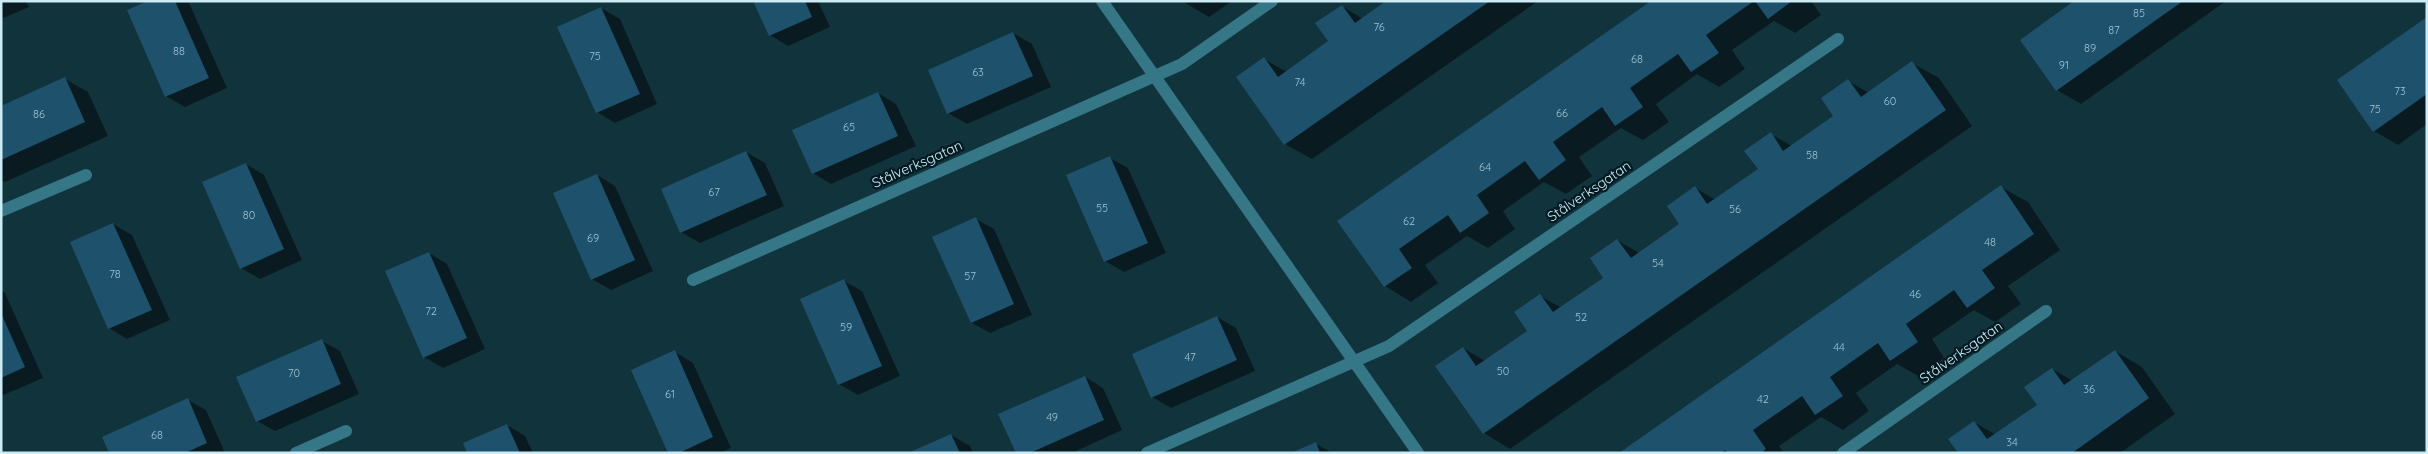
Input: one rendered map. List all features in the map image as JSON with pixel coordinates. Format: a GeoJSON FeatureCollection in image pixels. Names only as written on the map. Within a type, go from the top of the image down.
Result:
{"type":"FeatureCollection","features":[{"type":"Feature","properties":{"kind":"street"},"geometry":{"type":"LineString","coordinates":[[1102,1],[1418,453]]}},
{"type":"Feature","properties":{"kind":"street","name":"Stålverksgatan"},"geometry":{"type":"LineString","coordinates":[[692,280],[1182,64],[1272,1]]}},
{"type":"Feature","properties":{"kind":"street","name":"Stålverksgatan"},"geometry":{"type":"LineString","coordinates":[[1147,453],[1389,346],[1838,39]]}},
{"type":"Feature","properties":{"kind":"street"},"geometry":{"type":"LineString","coordinates":[[1,211],[86,175]]}},
{"type":"Feature","properties":{"kind":"street","name":"Stålverksgatan"},"geometry":{"type":"LineString","coordinates":[[1843,453],[2046,311]]}},
{"type":"Feature","properties":{"kind":"street"},"geometry":{"type":"LineString","coordinates":[[296,453],[346,431]]}},
{"type":"Feature","properties":{"kind":"building"},"geometry":{"type":"Polygon","coordinates":[[[148,1],[175,1],[209,78],[165,97],[127,10],[148,1]]]}},
{"type":"Feature","properties":{"kind":"building"},"geometry":{"type":"Polygon","coordinates":[[[753,1],[805,1],[812,17],[769,36],[753,1]]]}},
{"type":"Feature","properties":{"kind":"building"},"geometry":{"type":"Polygon","coordinates":[[[1386,1],[1490,1],[1284,145],[1236,77],[1264,57],[1278,77],[1328,41],[1315,23],[1342,5],[1355,23],[1386,1]]]}},
{"type":"Feature","properties":{"kind":"building"},"geometry":{"type":"Polygon","coordinates":[[[1651,1],[1754,1],[1706,35],[1719,53],[1691,72],[1678,54],[1630,88],[1643,107],[1615,126],[1602,107],[1553,142],[1566,160],[1539,180],[1525,161],[1477,195],[1489,213],[1460,233],[1448,215],[1399,249],[1412,268],[1384,287],[1337,221],[1651,1]]]}},
{"type":"Feature","properties":{"kind":"building"},"geometry":{"type":"Polygon","coordinates":[[[1755,1],[1792,1],[1768,19],[1755,1]]]}},
{"type":"Feature","properties":{"kind":"building"},"geometry":{"type":"Polygon","coordinates":[[[2074,1],[2183,1],[2056,91],[2020,40],[2074,1]]]}},
{"type":"Feature","properties":{"kind":"building"},"geometry":{"type":"Polygon","coordinates":[[[601,7],[640,94],[596,113],[557,27],[601,7]]]}},
{"type":"Feature","properties":{"kind":"building"},"geometry":{"type":"Polygon","coordinates":[[[2427,17],[2427,94],[2373,132],[2337,80],[2427,17]]]}},
{"type":"Feature","properties":{"kind":"building"},"geometry":{"type":"Polygon","coordinates":[[[1013,32],[1033,76],[947,114],[928,70],[1013,32]]]}},
{"type":"Feature","properties":{"kind":"building"},"geometry":{"type":"Polygon","coordinates":[[[1912,61],[1946,110],[1483,434],[1435,366],[1463,347],[1476,366],[1527,331],[1514,312],[1540,294],[1553,312],[1603,278],[1590,258],[1617,239],[1631,258],[1679,224],[1667,206],[1695,186],[1707,204],[1758,169],[1744,151],[1771,132],[1783,151],[1833,116],[1821,98],[1848,79],[1861,97],[1912,61]]]}},
{"type":"Feature","properties":{"kind":"building"},"geometry":{"type":"Polygon","coordinates":[[[65,77],[85,122],[1,160],[1,106],[65,77]]]}},
{"type":"Feature","properties":{"kind":"building"},"geometry":{"type":"Polygon","coordinates":[[[878,92],[898,136],[812,174],[792,130],[878,92]]]}},
{"type":"Feature","properties":{"kind":"building"},"geometry":{"type":"Polygon","coordinates":[[[746,151],[767,195],[680,233],[661,189],[746,151]]]}},
{"type":"Feature","properties":{"kind":"building"},"geometry":{"type":"Polygon","coordinates":[[[1110,156],[1148,243],[1104,262],[1066,175],[1110,156]]]}},
{"type":"Feature","properties":{"kind":"building"},"geometry":{"type":"Polygon","coordinates":[[[246,163],[284,249],[240,269],[202,182],[246,163]]]}},
{"type":"Feature","properties":{"kind":"building"},"geometry":{"type":"Polygon","coordinates":[[[597,174],[635,260],[591,280],[553,193],[597,174]]]}},
{"type":"Feature","properties":{"kind":"building"},"geometry":{"type":"Polygon","coordinates":[[[2001,185],[2034,234],[1982,270],[1995,288],[1967,308],[1954,290],[1906,324],[1918,342],[1890,361],[1878,343],[1830,377],[1843,396],[1815,415],[1802,396],[1753,430],[1766,449],[1761,453],[1727,453],[1725,450],[1721,453],[1619,453],[2001,185]]]}},
{"type":"Feature","properties":{"kind":"building"},"geometry":{"type":"Polygon","coordinates":[[[976,217],[1014,304],[971,323],[932,237],[976,217]]]}},
{"type":"Feature","properties":{"kind":"building"},"geometry":{"type":"Polygon","coordinates":[[[113,223],[152,310],[108,329],[70,242],[113,223]]]}},
{"type":"Feature","properties":{"kind":"building"},"geometry":{"type":"Polygon","coordinates":[[[429,252],[467,338],[423,358],[385,271],[429,252]]]}},
{"type":"Feature","properties":{"kind":"building"},"geometry":{"type":"Polygon","coordinates":[[[844,279],[882,366],[838,385],[800,299],[844,279]]]}},
{"type":"Feature","properties":{"kind":"building"},"geometry":{"type":"Polygon","coordinates":[[[1,313],[25,367],[1,378],[1,313]]]}},
{"type":"Feature","properties":{"kind":"building"},"geometry":{"type":"Polygon","coordinates":[[[1217,316],[1237,360],[1151,398],[1132,354],[1217,316]]]}},
{"type":"Feature","properties":{"kind":"building"},"geometry":{"type":"Polygon","coordinates":[[[322,339],[341,384],[256,422],[236,377],[322,339]]]}},
{"type":"Feature","properties":{"kind":"building"},"geometry":{"type":"Polygon","coordinates":[[[675,350],[713,437],[679,453],[668,453],[631,370],[675,350]]]}},
{"type":"Feature","properties":{"kind":"building"},"geometry":{"type":"Polygon","coordinates":[[[2115,350],[2149,398],[2072,453],[1958,453],[1948,439],[1974,421],[1987,439],[2037,405],[2024,387],[2052,368],[2064,385],[2115,350]]]}},
{"type":"Feature","properties":{"kind":"building"},"geometry":{"type":"Polygon","coordinates":[[[1085,376],[1104,420],[1030,453],[1016,453],[998,414],[1085,376]]]}},
{"type":"Feature","properties":{"kind":"building"},"geometry":{"type":"Polygon","coordinates":[[[188,398],[207,443],[185,453],[109,453],[102,437],[188,398]]]}},
{"type":"Feature","properties":{"kind":"building"},"geometry":{"type":"Polygon","coordinates":[[[507,424],[520,453],[467,453],[463,443],[507,424]]]}},
{"type":"Feature","properties":{"kind":"building"},"geometry":{"type":"Polygon","coordinates":[[[951,434],[960,453],[908,453],[951,434]]]}},
{"type":"Feature","properties":{"kind":"building"},"geometry":{"type":"Polygon","coordinates":[[[1316,442],[1320,453],[1291,453],[1316,442]]]}}]}
